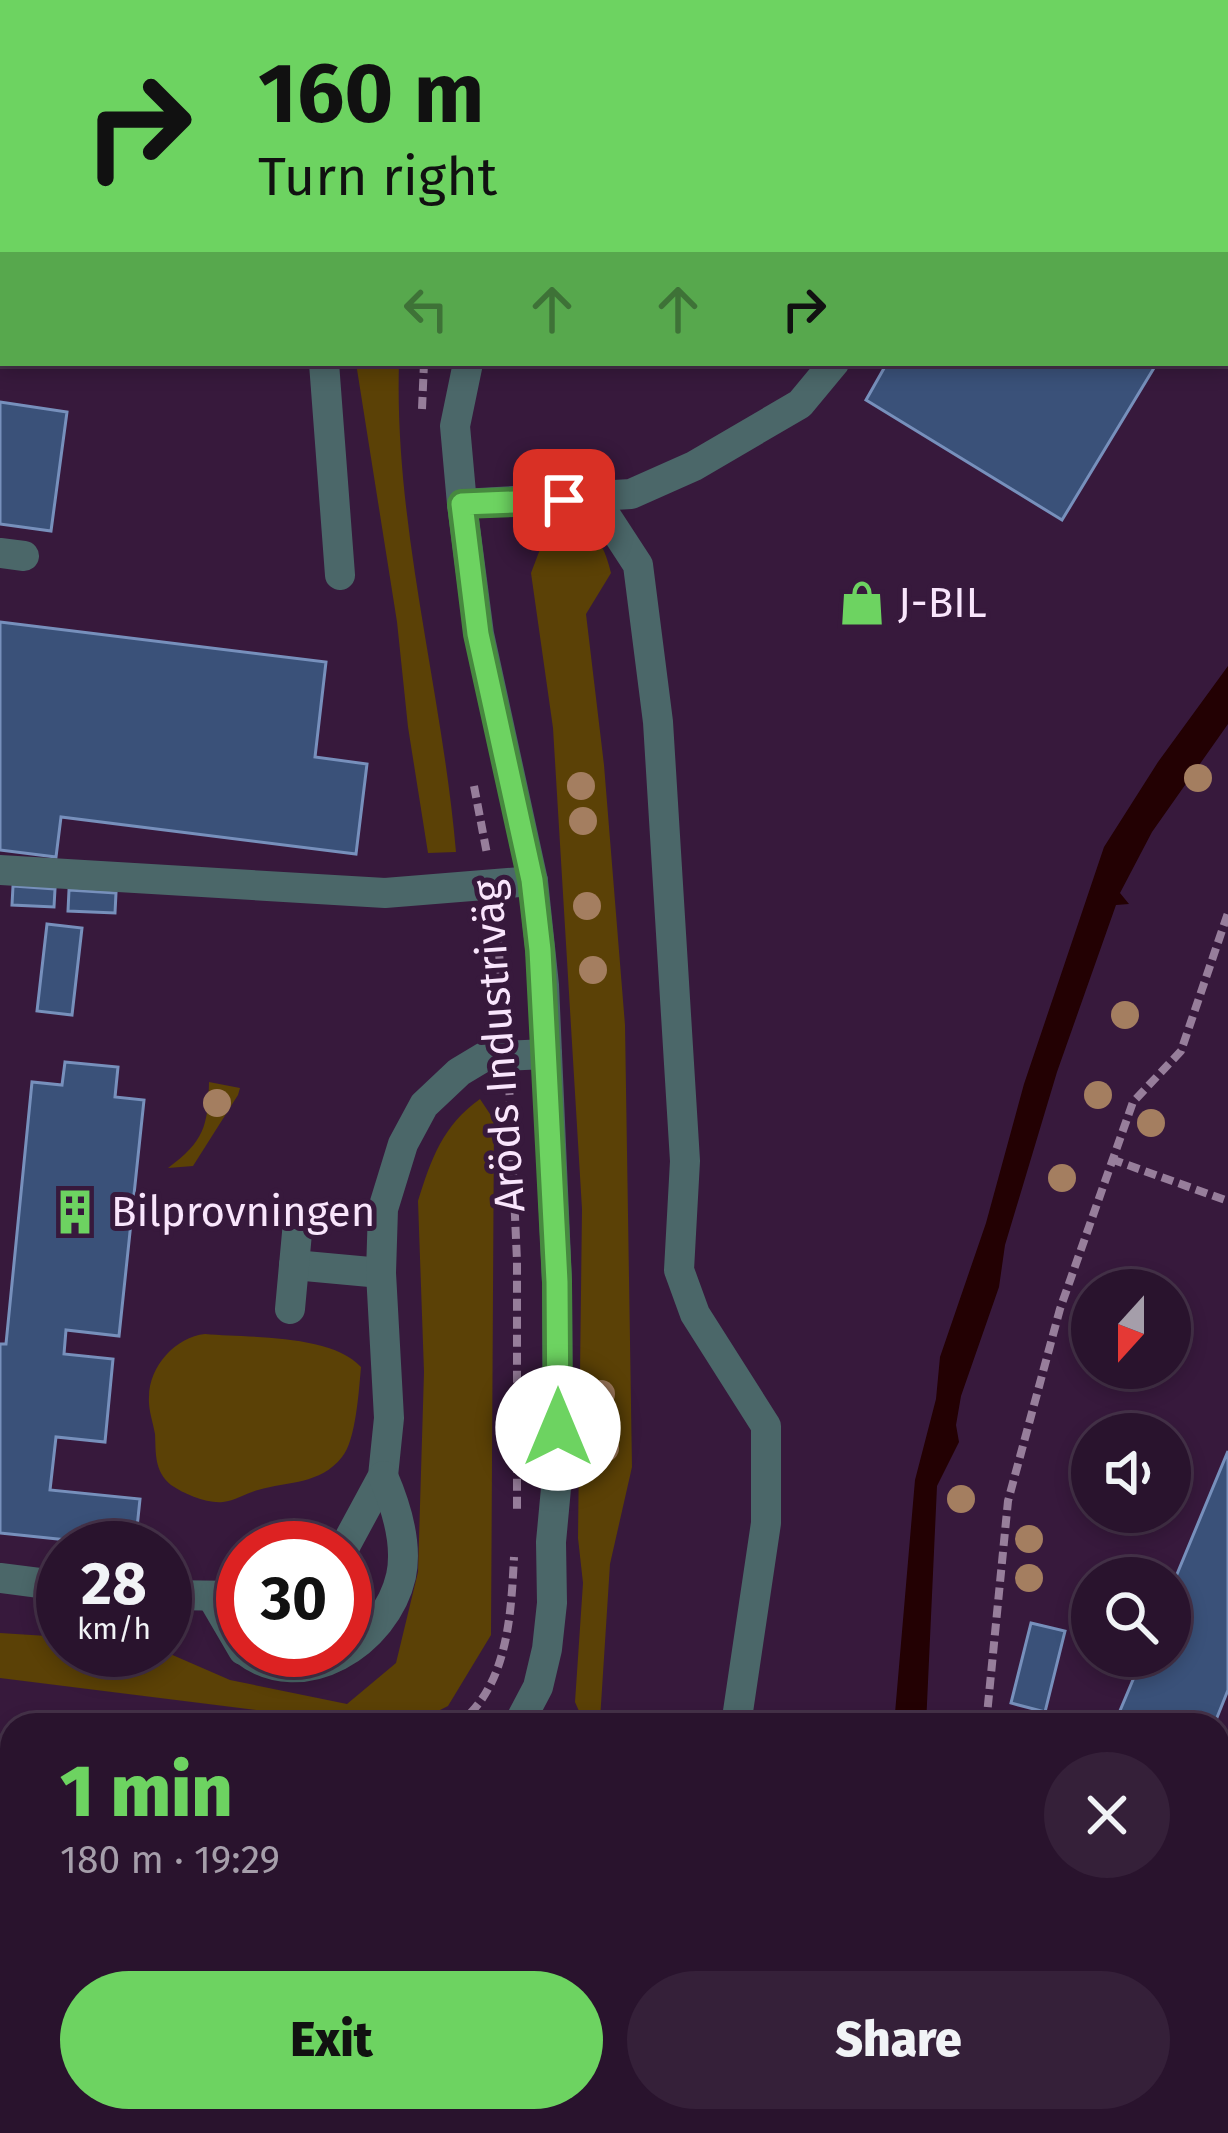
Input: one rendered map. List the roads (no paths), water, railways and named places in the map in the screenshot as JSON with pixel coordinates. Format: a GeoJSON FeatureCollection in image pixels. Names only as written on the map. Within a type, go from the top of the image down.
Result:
{"type":"FeatureCollection","features":[{"type":"Feature","properties":{"kind":"street"},"geometry":{"type":"LineString","coordinates":[[324,366],[340,575]]}},
{"type":"Feature","properties":{"kind":"street","name":"Aröds Industriväg"},"geometry":{"type":"LineString","coordinates":[[467,366],[454,425],[478,634],[532,880],[547,1054],[557,1282],[558,1467],[548,1649],[526,1713]]}},
{"type":"Feature","properties":{"kind":"street"},"geometry":{"type":"LineString","coordinates":[[462,504],[631,494],[694,466],[800,404],[832,366]]}},
{"type":"Feature","properties":{"kind":"street"},"geometry":{"type":"LineString","coordinates":[[595,499],[638,565],[658,722],[685,1161],[679,1270],[695,1314],[766,1426],[766,1523],[738,1713]]}},
{"type":"Feature","properties":{"kind":"street"},"geometry":{"type":"LineString","coordinates":[[0,870],[385,893],[532,880]]}},
{"type":"Feature","properties":{"kind":"street"},"geometry":{"type":"LineString","coordinates":[[359,1521],[383,1476],[388,1418],[383,1209],[390,1178],[424,1105],[459,1072],[484,1057],[547,1054]]}},
{"type":"Feature","properties":{"kind":"street"},"geometry":{"type":"LineString","coordinates":[[290,1309],[298,1222]]}},
{"type":"Feature","properties":{"kind":"street"},"geometry":{"type":"LineString","coordinates":[[294,1265],[382,1273]]}},
{"type":"Feature","properties":{"kind":"street"},"geometry":{"type":"LineString","coordinates":[[372,1627],[394,1596],[402,1572],[397,1509],[383,1476]]}},
{"type":"Feature","properties":{"kind":"street"},"geometry":{"type":"LineString","coordinates":[[0,1578],[36,1583]]}},
{"type":"Feature","properties":{"kind":"street"},"geometry":{"type":"LineString","coordinates":[[192,1597],[216,1598]]}},
{"type":"Feature","properties":{"kind":"street"},"geometry":{"type":"LineString","coordinates":[[212,1598],[216,1605]]}},
{"type":"Feature","properties":{"kind":"place","name":"J-BIL"},"geometry":{"type":"Point","coordinates":[862,603]}},
{"type":"Feature","properties":{"kind":"place","name":"Bilprovningen"},"geometry":{"type":"Point","coordinates":[75,1212]}}]}
